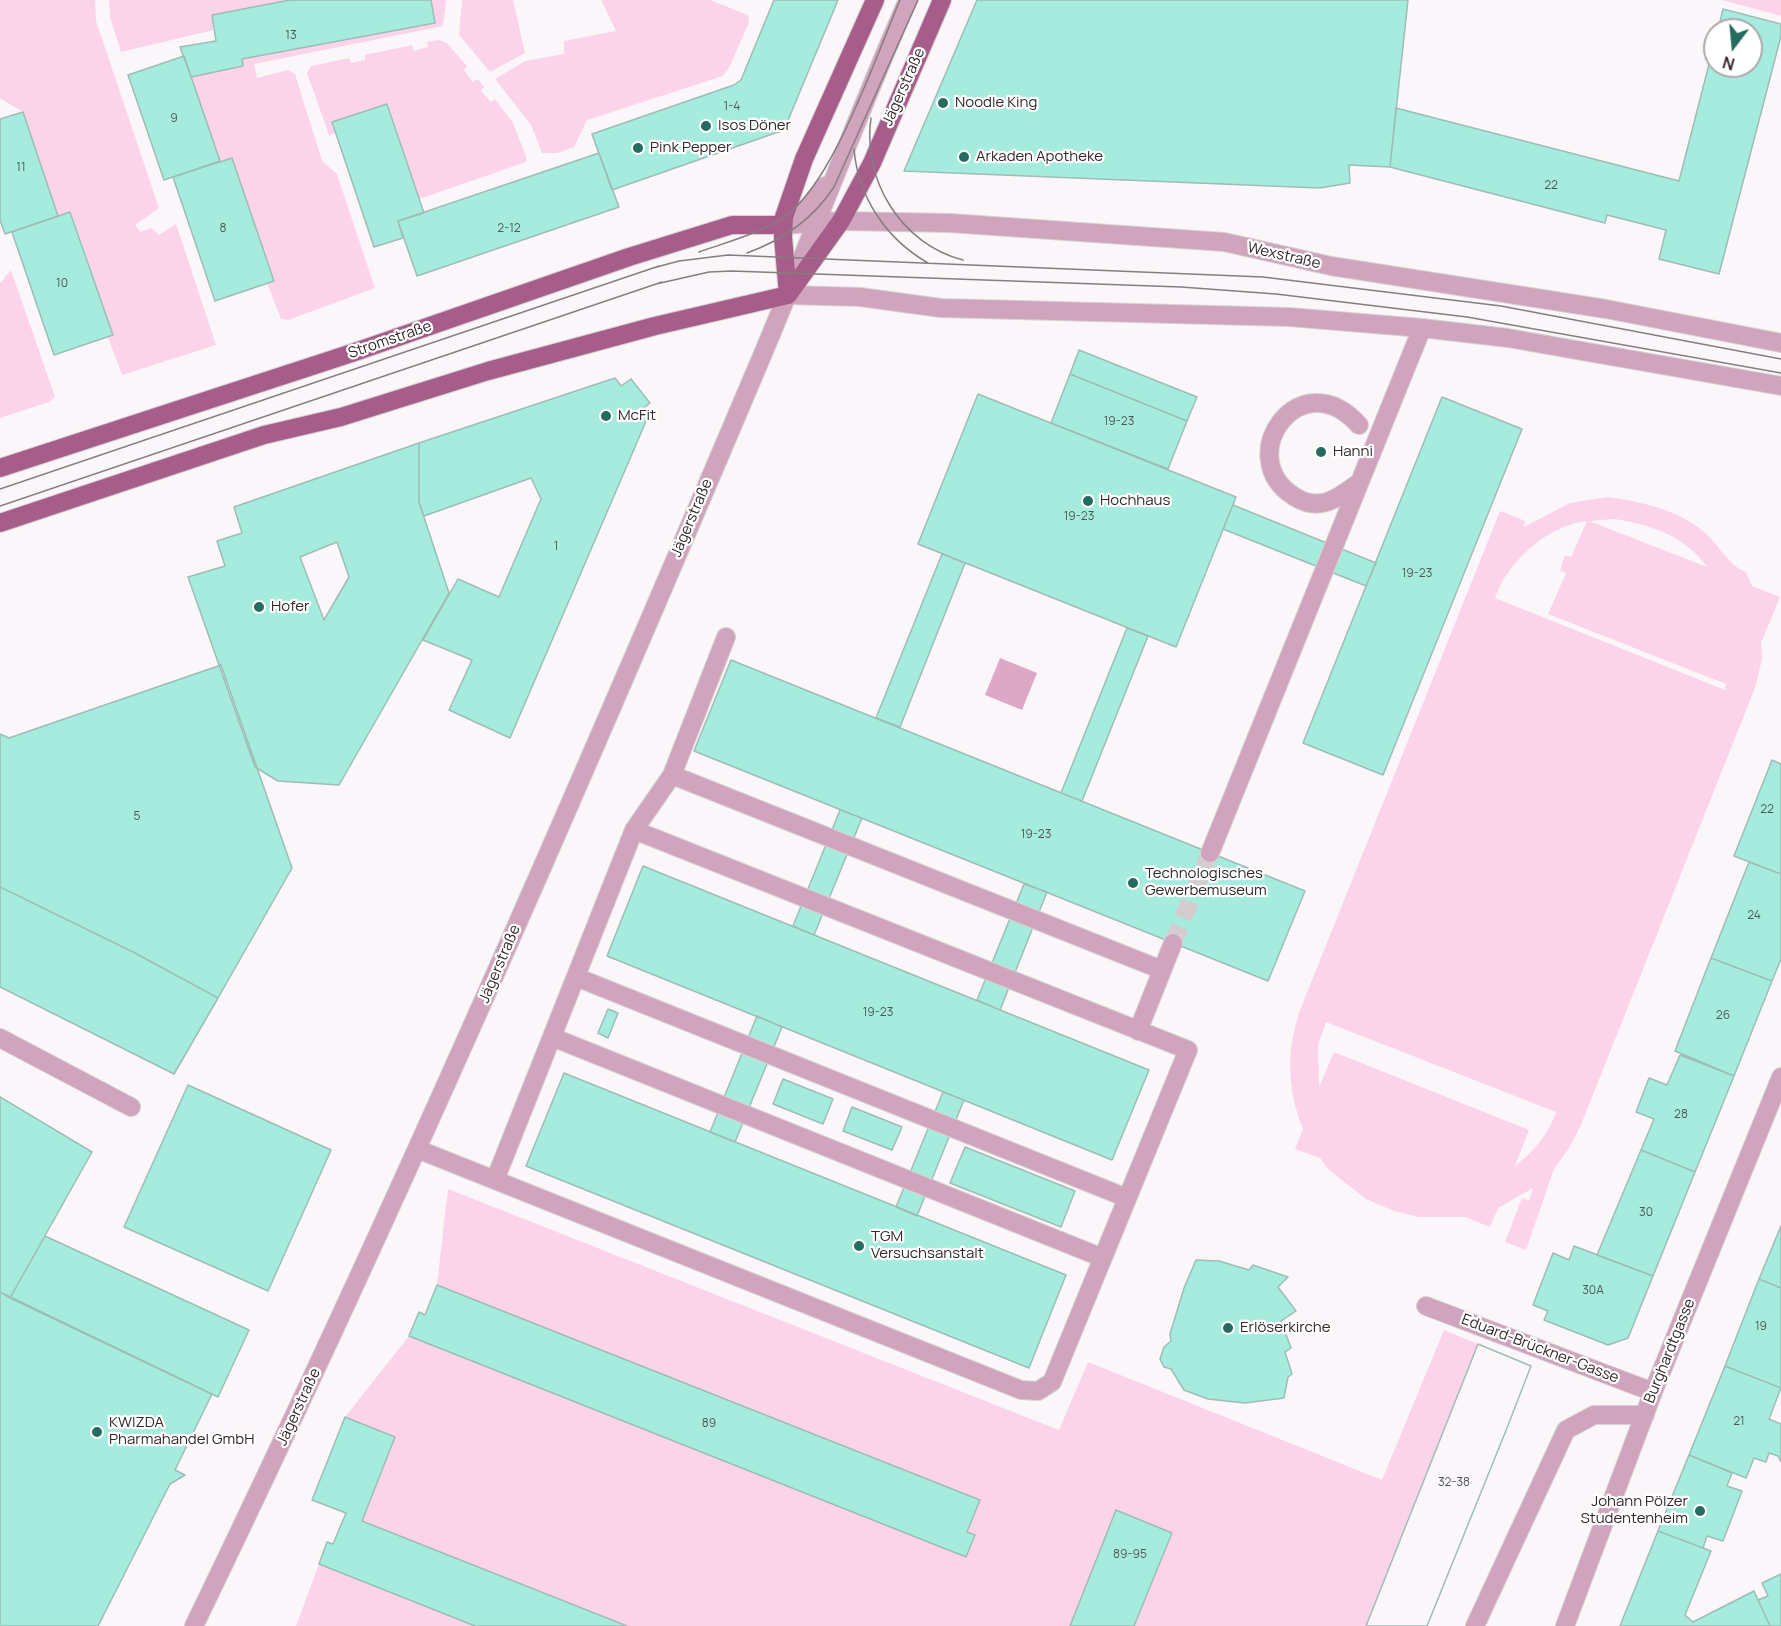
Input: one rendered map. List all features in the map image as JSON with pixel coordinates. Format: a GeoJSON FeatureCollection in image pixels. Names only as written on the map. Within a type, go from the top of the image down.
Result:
{"type":"FeatureCollection","features":[{"type":"Feature","properties":{"kind":"main road","name":"Jägerstraße"},"geometry":{"type":"LineString","coordinates":[[788,295],[782,225],[804,159],[876,0]]}},
{"type":"Feature","properties":{"kind":"main road","name":"Jägerstraße"},"geometry":{"type":"LineString","coordinates":[[788,295],[841,221],[872,163],[942,0]]}},
{"type":"Feature","properties":{"kind":"main road","name":"Stromstraße"},"geometry":{"type":"LineString","coordinates":[[0,468],[732,225],[782,225]]}},
{"type":"Feature","properties":{"kind":"main road"},"geometry":{"type":"LineString","coordinates":[[0,523],[264,435],[341,417],[488,371],[655,326],[788,295]]}},
{"type":"Feature","properties":{"kind":"street","name":"Jägerstraße"},"geometry":{"type":"LineString","coordinates":[[839,161],[908,0]]}},
{"type":"Feature","properties":{"kind":"street"},"geometry":{"type":"LineString","coordinates":[[782,225],[794,219],[808,207],[825,185],[839,161]]}},
{"type":"Feature","properties":{"kind":"street"},"geometry":{"type":"LineString","coordinates":[[839,161],[788,295],[860,297],[941,308],[1289,317],[1422,328],[1508,338],[1781,387]]}},
{"type":"Feature","properties":{"kind":"street","name":"Wexstraße"},"geometry":{"type":"LineString","coordinates":[[782,225],[841,221],[950,223],[1224,242],[1331,266],[1606,309],[1781,343]]}},
{"type":"Feature","properties":{"kind":"street","name":"Jägerstraße"},"geometry":{"type":"LineString","coordinates":[[194,1626],[297,1412],[476,1020],[788,295]]}},
{"type":"Feature","properties":{"kind":"street"},"geometry":{"type":"LineString","coordinates":[[1210,853],[1422,328]]}},
{"type":"Feature","properties":{"kind":"street"},"geometry":{"type":"LineString","coordinates":[[1358,483],[1335,501],[1316,505],[1285,490],[1275,478],[1269,462],[1276,429],[1288,414],[1304,405],[1324,402],[1345,410],[1359,425]]}},
{"type":"Feature","properties":{"kind":"street"},"geometry":{"type":"LineString","coordinates":[[495,1180],[634,830],[672,775],[726,637]]}},
{"type":"Feature","properties":{"kind":"street"},"geometry":{"type":"LineString","coordinates":[[672,775],[1162,970]]}},
{"type":"Feature","properties":{"kind":"street"},"geometry":{"type":"LineString","coordinates":[[417,1149],[1021,1390],[1038,1391],[1052,1382],[1188,1050],[634,830]]}},
{"type":"Feature","properties":{"kind":"street"},"geometry":{"type":"LineString","coordinates":[[1138,1031],[1173,943]]}},
{"type":"Feature","properties":{"kind":"street"},"geometry":{"type":"LineString","coordinates":[[576,977],[1127,1198]]}},
{"type":"Feature","properties":{"kind":"street"},"geometry":{"type":"LineString","coordinates":[[552,1037],[1102,1258]]}},
{"type":"Feature","properties":{"kind":"street"},"geometry":{"type":"LineString","coordinates":[[0,1038],[131,1107]]}},
{"type":"Feature","properties":{"kind":"street","name":"Burghardtgasse"},"geometry":{"type":"LineString","coordinates":[[1565,1626],[1653,1392],[1781,1077]]}},
{"type":"Feature","properties":{"kind":"street","name":"Eduard-Brückner-Gasse"},"geometry":{"type":"LineString","coordinates":[[1426,1306],[1653,1392]]}},
{"type":"Feature","properties":{"kind":"street"},"geometry":{"type":"LineString","coordinates":[[1474,1626],[1566,1430],[1594,1415],[1645,1415]]}},
{"type":"Feature","properties":{"kind":"shaded area"},"geometry":{"type":"Polygon","coordinates":[[[0,0],[95,0],[96,21],[159,208],[135,225],[140,232],[151,228],[159,235],[176,224],[216,345],[122,375],[108,337],[113,335],[71,212],[58,216],[23,112],[0,98],[0,0]]]}},
{"type":"Feature","properties":{"kind":"shaded area"},"geometry":{"type":"Polygon","coordinates":[[[109,0],[290,0],[212,15],[214,30],[121,52],[110,17],[109,0]]]}},
{"type":"Feature","properties":{"kind":"shaded area"},"geometry":{"type":"Polygon","coordinates":[[[431,0],[446,0],[443,26],[254,64],[257,78],[288,70],[295,74],[322,161],[337,174],[375,288],[288,320],[281,319],[267,283],[232,158],[220,161],[191,77],[243,66],[242,59],[434,23],[431,0]]]}},
{"type":"Feature","properties":{"kind":"shaded area"},"geometry":{"type":"Polygon","coordinates":[[[462,0],[513,0],[525,53],[490,72],[459,35],[462,0]]]}},
{"type":"Feature","properties":{"kind":"shaded area"},"geometry":{"type":"Polygon","coordinates":[[[601,0],[710,0],[748,15],[749,22],[730,66],[723,76],[587,120],[574,147],[557,153],[542,153],[531,125],[495,79],[525,61],[564,54],[564,41],[616,31],[601,0]]]}},
{"type":"Feature","properties":{"kind":"shaded area"},"geometry":{"type":"Polygon","coordinates":[[[1722,0],[1781,0],[1781,16],[1722,0]]]}},
{"type":"Feature","properties":{"kind":"shaded area"},"geometry":{"type":"Polygon","coordinates":[[[439,40],[447,43],[467,66],[464,70],[473,82],[478,79],[484,87],[481,91],[491,102],[495,99],[513,123],[526,156],[526,162],[419,199],[388,104],[333,122],[336,133],[329,135],[307,73],[311,66],[349,58],[351,63],[365,60],[365,55],[412,45],[414,51],[428,47],[427,42],[439,40]]]}},
{"type":"Feature","properties":{"kind":"shaded area"},"geometry":{"type":"Polygon","coordinates":[[[11,270],[55,397],[49,402],[0,418],[0,283],[11,270]]]}},
{"type":"Feature","properties":{"kind":"shaded area"},"geometry":{"type":"Polygon","coordinates":[[[1608,497],[1646,504],[1682,517],[1709,536],[1734,565],[1746,572],[1752,586],[1780,597],[1761,643],[1762,659],[1755,688],[1580,1127],[1554,1169],[1526,1250],[1505,1242],[1522,1198],[1529,1201],[1533,1188],[1498,1208],[1490,1227],[1465,1217],[1418,1217],[1394,1211],[1366,1199],[1329,1170],[1320,1158],[1295,1149],[1303,1129],[1294,1099],[1290,1070],[1292,1040],[1300,1010],[1500,511],[1525,521],[1524,527],[1570,503],[1608,497]],[[1614,519],[1589,521],[1707,567],[1689,547],[1666,533],[1640,524],[1614,519]],[[1587,521],[1572,524],[1544,538],[1519,559],[1501,584],[1495,598],[1725,690],[1726,684],[1548,614],[1566,573],[1560,571],[1565,555],[1571,557],[1587,521]],[[1326,1022],[1318,1045],[1319,1087],[1334,1052],[1529,1130],[1515,1166],[1540,1142],[1556,1112],[1326,1022]]]}},
{"type":"Feature","properties":{"kind":"shaded area"},"geometry":{"type":"Polygon","coordinates":[[[1000,658],[1037,673],[1022,710],[985,695],[1000,658]]]}},
{"type":"Feature","properties":{"kind":"shaded area"},"geometry":{"type":"Polygon","coordinates":[[[448,1189],[1059,1430],[1088,1362],[1382,1480],[1444,1330],[1478,1344],[1366,1626],[1134,1626],[1172,1533],[1116,1510],[1070,1626],[627,1626],[362,1521],[395,1437],[345,1417],[409,1336],[966,1557],[975,1535],[967,1532],[979,1501],[437,1285],[448,1189]]]}},
{"type":"Feature","properties":{"kind":"shaded area"},"geometry":{"type":"Polygon","coordinates":[[[319,1564],[475,1626],[296,1626],[319,1564]]]}},
{"type":"Feature","properties":{"kind":"building"},"geometry":{"type":"Polygon","coordinates":[[[290,0],[431,0],[435,23],[242,59],[243,66],[191,77],[180,47],[216,41],[212,15],[290,0]]]}},
{"type":"Feature","properties":{"kind":"building"},"geometry":{"type":"Polygon","coordinates":[[[774,0],[838,0],[784,130],[612,190],[592,134],[734,85],[741,80],[774,0]]]}},
{"type":"Feature","properties":{"kind":"building"},"geometry":{"type":"Polygon","coordinates":[[[977,0],[1408,0],[1390,167],[1349,165],[1350,183],[1320,188],[904,171],[977,0]]]}},
{"type":"Feature","properties":{"kind":"building"},"geometry":{"type":"Polygon","coordinates":[[[1723,9],[1758,18],[1721,18],[1723,9]]]}},
{"type":"Feature","properties":{"kind":"building"},"geometry":{"type":"Polygon","coordinates":[[[1763,19],[1781,24],[1781,36],[1719,274],[1659,259],[1666,230],[1607,215],[1605,223],[1390,167],[1396,108],[1679,181],[1705,78],[1763,78],[1763,19]]]}},
{"type":"Feature","properties":{"kind":"building"},"geometry":{"type":"Polygon","coordinates":[[[184,56],[220,161],[164,180],[128,75],[184,56]]]}},
{"type":"Feature","properties":{"kind":"building"},"geometry":{"type":"Polygon","coordinates":[[[387,104],[424,213],[398,221],[403,238],[374,247],[332,122],[387,104]]]}},
{"type":"Feature","properties":{"kind":"building"},"geometry":{"type":"Polygon","coordinates":[[[23,112],[58,216],[5,234],[0,220],[0,119],[23,112]]]}},
{"type":"Feature","properties":{"kind":"building"},"geometry":{"type":"Polygon","coordinates":[[[599,153],[619,207],[417,276],[398,221],[599,153]]]}},
{"type":"Feature","properties":{"kind":"building"},"geometry":{"type":"Polygon","coordinates":[[[232,158],[274,281],[215,301],[173,177],[232,158]]]}},
{"type":"Feature","properties":{"kind":"building"},"geometry":{"type":"Polygon","coordinates":[[[70,212],[113,335],[54,355],[12,232],[70,212]]]}},
{"type":"Feature","properties":{"kind":"building"},"geometry":{"type":"Polygon","coordinates":[[[1079,350],[1197,397],[1187,421],[1070,374],[1079,350]]]}},
{"type":"Feature","properties":{"kind":"building"},"geometry":{"type":"Polygon","coordinates":[[[1070,374],[1187,421],[1168,469],[1051,423],[1070,374]]]}},
{"type":"Feature","properties":{"kind":"building"},"geometry":{"type":"Polygon","coordinates":[[[615,378],[621,386],[631,379],[650,403],[640,411],[647,419],[510,738],[449,710],[472,660],[423,640],[458,579],[499,597],[541,499],[531,478],[424,516],[419,502],[419,443],[615,378]]]}},
{"type":"Feature","properties":{"kind":"building"},"geometry":{"type":"Polygon","coordinates":[[[978,394],[1236,497],[1176,647],[918,544],[978,394]]]}},
{"type":"Feature","properties":{"kind":"building"},"geometry":{"type":"Polygon","coordinates":[[[1442,397],[1522,429],[1383,775],[1303,743],[1442,397]]]}},
{"type":"Feature","properties":{"kind":"building","name":"Hofer"},"geometry":{"type":"Polygon","coordinates":[[[419,443],[419,502],[449,593],[339,785],[278,781],[255,767],[188,577],[225,566],[217,541],[242,533],[234,507],[419,443]],[[337,542],[300,557],[324,620],[349,577],[337,542]]]}},
{"type":"Feature","properties":{"kind":"building"},"geometry":{"type":"Polygon","coordinates":[[[1233,505],[1376,563],[1366,586],[1223,529],[1233,505]]]}},
{"type":"Feature","properties":{"kind":"building"},"geometry":{"type":"Polygon","coordinates":[[[942,554],[965,563],[900,727],[876,718],[942,554]]]}},
{"type":"Feature","properties":{"kind":"building"},"geometry":{"type":"Polygon","coordinates":[[[1127,628],[1148,636],[1082,801],[1061,793],[1127,628]]]}},
{"type":"Feature","properties":{"kind":"building"},"geometry":{"type":"Polygon","coordinates":[[[731,660],[1305,891],[1268,981],[694,751],[731,660]]]}},
{"type":"Feature","properties":{"kind":"building"},"geometry":{"type":"Polygon","coordinates":[[[221,665],[292,868],[218,998],[133,952],[0,887],[0,734],[9,738],[221,665]]]}},
{"type":"Feature","properties":{"kind":"building"},"geometry":{"type":"Polygon","coordinates":[[[1772,760],[1781,764],[1781,874],[1734,856],[1772,760]]]}},
{"type":"Feature","properties":{"kind":"building"},"geometry":{"type":"Polygon","coordinates":[[[840,810],[862,818],[814,935],[793,926],[840,810]]]}},
{"type":"Feature","properties":{"kind":"building"},"geometry":{"type":"Polygon","coordinates":[[[1749,862],[1781,874],[1781,959],[1772,981],[1711,958],[1749,862]]]}},
{"type":"Feature","properties":{"kind":"building"},"geometry":{"type":"Polygon","coordinates":[[[643,866],[1149,1070],[1112,1160],[607,956],[643,866]]]}},
{"type":"Feature","properties":{"kind":"building"},"geometry":{"type":"Polygon","coordinates":[[[1024,884],[1047,892],[1000,1010],[977,1000],[1024,884]]]}},
{"type":"Feature","properties":{"kind":"building"},"geometry":{"type":"Polygon","coordinates":[[[0,887],[133,952],[218,998],[174,1074],[0,987],[0,887]]]}},
{"type":"Feature","properties":{"kind":"building"},"geometry":{"type":"Polygon","coordinates":[[[1711,958],[1772,981],[1734,1076],[1675,1051],[1711,958]]]}},
{"type":"Feature","properties":{"kind":"building"},"geometry":{"type":"Polygon","coordinates":[[[608,1009],[618,1013],[608,1038],[598,1033],[608,1009]]]}},
{"type":"Feature","properties":{"kind":"building"},"geometry":{"type":"Polygon","coordinates":[[[757,1016],[782,1027],[735,1142],[710,1132],[757,1016]]]}},
{"type":"Feature","properties":{"kind":"building"},"geometry":{"type":"Polygon","coordinates":[[[1680,1055],[1734,1076],[1695,1172],[1641,1150],[1654,1119],[1636,1112],[1649,1078],[1667,1085],[1680,1055]]]}},
{"type":"Feature","properties":{"kind":"building","name":"TGM Versuchsanstalt"},"geometry":{"type":"Polygon","coordinates":[[[564,1073],[1066,1275],[1029,1368],[526,1166],[564,1073]]]}},
{"type":"Feature","properties":{"kind":"building"},"geometry":{"type":"Polygon","coordinates":[[[783,1079],[833,1099],[823,1124],[773,1104],[783,1079]]]}},
{"type":"Feature","properties":{"kind":"building"},"geometry":{"type":"Polygon","coordinates":[[[188,1085],[331,1150],[268,1291],[124,1227],[188,1085]]]}},
{"type":"Feature","properties":{"kind":"building"},"geometry":{"type":"Polygon","coordinates":[[[943,1092],[964,1100],[917,1216],[896,1207],[943,1092]]]}},
{"type":"Feature","properties":{"kind":"building"},"geometry":{"type":"Polygon","coordinates":[[[0,1097],[92,1152],[10,1298],[0,1292],[0,1097]]]}},
{"type":"Feature","properties":{"kind":"building"},"geometry":{"type":"Polygon","coordinates":[[[852,1107],[902,1127],[892,1150],[843,1131],[852,1107]]]}},
{"type":"Feature","properties":{"kind":"building"},"geometry":{"type":"Polygon","coordinates":[[[965,1147],[1075,1191],[1061,1227],[950,1183],[965,1147]]]}},
{"type":"Feature","properties":{"kind":"building"},"geometry":{"type":"Polygon","coordinates":[[[1641,1150],[1695,1172],[1653,1276],[1597,1255],[1641,1150]]]}},
{"type":"Feature","properties":{"kind":"building"},"geometry":{"type":"Polygon","coordinates":[[[1781,1226],[1781,1288],[1759,1279],[1781,1226]]]}},
{"type":"Feature","properties":{"kind":"building"},"geometry":{"type":"Polygon","coordinates":[[[45,1236],[249,1330],[218,1397],[10,1298],[45,1236]]]}},
{"type":"Feature","properties":{"kind":"building"},"geometry":{"type":"Polygon","coordinates":[[[1574,1246],[1653,1276],[1628,1338],[1608,1345],[1544,1320],[1548,1311],[1533,1305],[1553,1253],[1569,1260],[1574,1246]]]}},
{"type":"Feature","properties":{"kind":"building","name":"Erlöserkirche"},"geometry":{"type":"Polygon","coordinates":[[[1196,1260],[1219,1261],[1249,1270],[1253,1265],[1288,1277],[1278,1287],[1296,1311],[1281,1321],[1291,1348],[1285,1352],[1292,1374],[1288,1377],[1284,1398],[1245,1403],[1208,1399],[1184,1390],[1171,1369],[1164,1367],[1160,1359],[1164,1347],[1171,1341],[1170,1334],[1184,1288],[1196,1260]]]}},
{"type":"Feature","properties":{"kind":"building"},"geometry":{"type":"Polygon","coordinates":[[[1759,1279],[1781,1288],[1781,1388],[1725,1366],[1759,1279]]]}},
{"type":"Feature","properties":{"kind":"building"},"geometry":{"type":"Polygon","coordinates":[[[437,1285],[980,1500],[967,1532],[975,1535],[966,1557],[409,1336],[419,1312],[425,1315],[437,1285]]]}},
{"type":"Feature","properties":{"kind":"building","name":"KWIZDA Pharmahandel GmbH"},"geometry":{"type":"Polygon","coordinates":[[[0,1292],[212,1394],[175,1470],[185,1475],[170,1484],[98,1626],[0,1626],[0,1292]]]}},
{"type":"Feature","properties":{"kind":"building"},"geometry":{"type":"Polygon","coordinates":[[[1478,1344],[1531,1366],[1507,1428],[1427,1626],[1366,1626],[1478,1344]]]}},
{"type":"Feature","properties":{"kind":"building"},"geometry":{"type":"Polygon","coordinates":[[[1478,1344],[1531,1366],[1507,1428],[1427,1626],[1366,1626],[1478,1344]]]}},
{"type":"Feature","properties":{"kind":"building"},"geometry":{"type":"Polygon","coordinates":[[[1725,1366],[1781,1388],[1769,1419],[1781,1424],[1781,1462],[1778,1456],[1769,1453],[1766,1462],[1754,1458],[1746,1478],[1689,1455],[1725,1366]]]}},
{"type":"Feature","properties":{"kind":"building"},"geometry":{"type":"Polygon","coordinates":[[[345,1417],[395,1437],[362,1521],[627,1626],[475,1626],[319,1564],[327,1542],[333,1544],[346,1513],[312,1500],[345,1417]]]}},
{"type":"Feature","properties":{"kind":"building","name":"Johann Pölzer Studentenheim"},"geometry":{"type":"Polygon","coordinates":[[[1689,1455],[1732,1473],[1727,1486],[1742,1491],[1723,1541],[1707,1536],[1703,1548],[1658,1531],[1689,1455]]]}},
{"type":"Feature","properties":{"kind":"building"},"geometry":{"type":"Polygon","coordinates":[[[1116,1510],[1172,1533],[1134,1626],[1070,1626],[1116,1510]]]}},
{"type":"Feature","properties":{"kind":"building"},"geometry":{"type":"Polygon","coordinates":[[[1658,1531],[1711,1551],[1685,1615],[1693,1622],[1754,1591],[1770,1626],[1620,1626],[1658,1531]]]}},
{"type":"Feature","properties":{"kind":"building"},"geometry":{"type":"Polygon","coordinates":[[[1781,1574],[1781,1626],[1770,1626],[1758,1600],[1768,1596],[1762,1583],[1781,1574]]]}},
{"type":"Feature","properties":{"kind":"tunnel"},"geometry":{"type":"LineString","coordinates":[[1173,943],[1210,853]]}},
{"type":"Feature","properties":{"kind":"tram line"},"geometry":{"type":"LineString","coordinates":[[699,252],[764,228],[784,217],[802,200],[836,149],[866,85],[900,0]]}},
{"type":"Feature","properties":{"kind":"tram line"},"geometry":{"type":"LineString","coordinates":[[747,253],[773,242],[807,219],[834,187],[918,0]]}},
{"type":"Feature","properties":{"kind":"tram line"},"geometry":{"type":"LineString","coordinates":[[871,118],[870,141],[873,164],[890,206],[921,240],[941,252],[963,260]]}},
{"type":"Feature","properties":{"kind":"tram line"},"geometry":{"type":"LineString","coordinates":[[854,149],[861,184],[877,215],[899,242],[928,263]]}},
{"type":"Feature","properties":{"kind":"tram line"},"geometry":{"type":"LineString","coordinates":[[653,268],[679,261],[728,255],[1263,277],[1501,306],[1781,359]]}},
{"type":"Feature","properties":{"kind":"tram line"},"geometry":{"type":"LineString","coordinates":[[0,489],[659,266]]}},
{"type":"Feature","properties":{"kind":"tram line"},"geometry":{"type":"LineString","coordinates":[[656,284],[709,272],[732,271],[1181,287],[1276,294],[1467,317],[1781,373]]}},
{"type":"Feature","properties":{"kind":"tram line"},"geometry":{"type":"LineString","coordinates":[[0,506],[662,282]]}},
{"type":"Feature","properties":{"kind":"place","name":"Noodle King"},"geometry":{"type":"Point","coordinates":[943,103]}},
{"type":"Feature","properties":{"kind":"place","name":"Isos Döner"},"geometry":{"type":"Point","coordinates":[706,126]}},
{"type":"Feature","properties":{"kind":"place","name":"Pink Pepper"},"geometry":{"type":"Point","coordinates":[638,148]}},
{"type":"Feature","properties":{"kind":"place","name":"Arkaden Apotheke"},"geometry":{"type":"Point","coordinates":[964,157]}},
{"type":"Feature","properties":{"kind":"place","name":"McFit"},"geometry":{"type":"Point","coordinates":[606,416]}},
{"type":"Feature","properties":{"kind":"place","name":"Hanni"},"geometry":{"type":"Point","coordinates":[1321,452]}},
{"type":"Feature","properties":{"kind":"place","name":"Hochhaus"},"geometry":{"type":"Point","coordinates":[1088,501]}},
{"type":"Feature","properties":{"kind":"place","name":"Hofer"},"geometry":{"type":"Point","coordinates":[259,607]}},
{"type":"Feature","properties":{"kind":"place","name":"Technologisches Gewerbemuseum"},"geometry":{"type":"Point","coordinates":[1133,883]}},
{"type":"Feature","properties":{"kind":"place","name":"TGM Versuchsanstalt"},"geometry":{"type":"Point","coordinates":[859,1246]}},
{"type":"Feature","properties":{"kind":"place","name":"Erlöserkirche"},"geometry":{"type":"Point","coordinates":[1228,1328]}},
{"type":"Feature","properties":{"kind":"place","name":"KWIZDA Pharmahandel GmbH"},"geometry":{"type":"Point","coordinates":[97,1432]}},
{"type":"Feature","properties":{"kind":"place","name":"Johann Pölzer Studentenheim"},"geometry":{"type":"Point","coordinates":[1700,1511]}}]}
